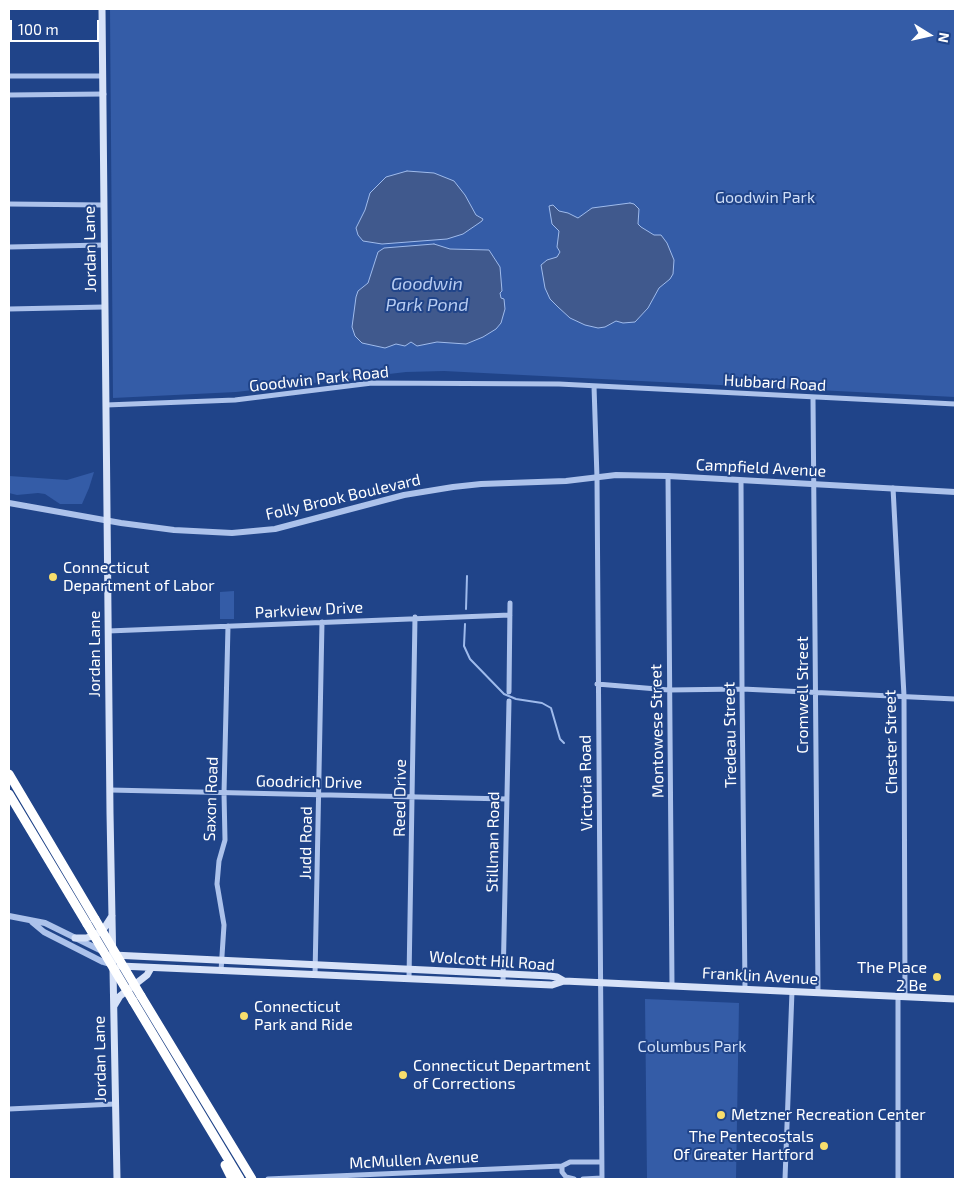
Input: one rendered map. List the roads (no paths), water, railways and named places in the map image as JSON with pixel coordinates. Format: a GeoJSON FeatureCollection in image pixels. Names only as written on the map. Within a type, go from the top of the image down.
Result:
{"type":"FeatureCollection","features":[{"type":"Feature","properties":{"kind":"highway"},"geometry":{"type":"LineString","coordinates":[[9,774],[137,999],[235,1178]]}},
{"type":"Feature","properties":{"kind":"highway"},"geometry":{"type":"LineString","coordinates":[[9,794],[91,921]]}},
{"type":"Feature","properties":{"kind":"highway"},"geometry":{"type":"LineString","coordinates":[[137,999],[250,1177]]}},
{"type":"Feature","properties":{"kind":"main road","name":"Jordan Lane"},"geometry":{"type":"LineString","coordinates":[[102,9],[104,94],[103,245],[117,1179]]}},
{"type":"Feature","properties":{"kind":"main road"},"geometry":{"type":"LineString","coordinates":[[75,938],[88,938],[98,934],[112,915]]}},
{"type":"Feature","properties":{"kind":"main road","name":"Wolcott Hill Road"},"geometry":{"type":"LineString","coordinates":[[113,955],[554,976],[564,981]]}},
{"type":"Feature","properties":{"kind":"main road","name":"Wolcott Hill Road"},"geometry":{"type":"LineString","coordinates":[[113,965],[552,986],[564,981]]}},
{"type":"Feature","properties":{"kind":"main road"},"geometry":{"type":"LineString","coordinates":[[113,1008],[119,998],[147,975],[151,968]]}},
{"type":"Feature","properties":{"kind":"main road","name":"Franklin Avenue"},"geometry":{"type":"LineString","coordinates":[[564,981],[955,999]]}},
{"type":"Feature","properties":{"kind":"street"},"geometry":{"type":"LineString","coordinates":[[9,76],[103,76]]}},
{"type":"Feature","properties":{"kind":"street"},"geometry":{"type":"LineString","coordinates":[[9,95],[104,94]]}},
{"type":"Feature","properties":{"kind":"street"},"geometry":{"type":"LineString","coordinates":[[9,204],[103,205]]}},
{"type":"Feature","properties":{"kind":"street"},"geometry":{"type":"LineString","coordinates":[[9,247],[103,245]]}},
{"type":"Feature","properties":{"kind":"street"},"geometry":{"type":"LineString","coordinates":[[9,309],[104,308]]}},
{"type":"Feature","properties":{"kind":"street","name":"Goodwin Park Road"},"geometry":{"type":"LineString","coordinates":[[106,406],[235,400],[372,383],[559,384],[594,386]]}},
{"type":"Feature","properties":{"kind":"street","name":"Hubbard Road"},"geometry":{"type":"LineString","coordinates":[[594,386],[955,404]]}},
{"type":"Feature","properties":{"kind":"street","name":"Victoria Road"},"geometry":{"type":"LineString","coordinates":[[594,386],[597,478],[602,1179]]}},
{"type":"Feature","properties":{"kind":"street","name":"Cromwell Street"},"geometry":{"type":"LineString","coordinates":[[813,398],[818,992]]}},
{"type":"Feature","properties":{"kind":"street","name":"Campfield Avenue"},"geometry":{"type":"LineString","coordinates":[[566,481],[616,476],[668,476],[955,492]]}},
{"type":"Feature","properties":{"kind":"street","name":"Montowese Street"},"geometry":{"type":"LineString","coordinates":[[668,476],[672,986]]}},
{"type":"Feature","properties":{"kind":"street","name":"Folly Brook Boulevard"},"geometry":{"type":"LineString","coordinates":[[9,503],[174,530],[232,533],[275,529],[404,495],[446,488],[481,484],[566,481]]}},
{"type":"Feature","properties":{"kind":"street","name":"Tredeau Street"},"geometry":{"type":"LineString","coordinates":[[742,481],[745,989]]}},
{"type":"Feature","properties":{"kind":"street","name":"Chester Street"},"geometry":{"type":"LineString","coordinates":[[892,488],[904,696],[902,996],[898,1179]]}},
{"type":"Feature","properties":{"kind":"street"},"geometry":{"type":"LineString","coordinates":[[508,692],[510,603]]}},
{"type":"Feature","properties":{"kind":"street","name":"Parkview Drive"},"geometry":{"type":"LineString","coordinates":[[108,631],[510,614]]}},
{"type":"Feature","properties":{"kind":"street","name":"Reed Drive"},"geometry":{"type":"LineString","coordinates":[[409,979],[415,617]]}},
{"type":"Feature","properties":{"kind":"street","name":"Judd Road"},"geometry":{"type":"LineString","coordinates":[[315,975],[322,622]]}},
{"type":"Feature","properties":{"kind":"street","name":"Saxon Road"},"geometry":{"type":"LineString","coordinates":[[221,971],[224,925],[217,884],[219,861],[225,840],[224,793],[228,626]]}},
{"type":"Feature","properties":{"kind":"street"},"geometry":{"type":"LineString","coordinates":[[597,684],[669,690],[742,689],[955,699]]}},
{"type":"Feature","properties":{"kind":"street","name":"Stillman Road"},"geometry":{"type":"LineString","coordinates":[[503,983],[509,701]]}},
{"type":"Feature","properties":{"kind":"street","name":"Goodrich Drive"},"geometry":{"type":"LineString","coordinates":[[110,790],[507,799]]}},
{"type":"Feature","properties":{"kind":"street","name":"Wolcott Hill Road"},"geometry":{"type":"LineString","coordinates":[[9,916],[45,923],[98,950],[113,955]]}},
{"type":"Feature","properties":{"kind":"street","name":"Wolcott Hill Road"},"geometry":{"type":"LineString","coordinates":[[31,921],[52,937],[113,965]]}},
{"type":"Feature","properties":{"kind":"street"},"geometry":{"type":"LineString","coordinates":[[52,937],[56,929]]}},
{"type":"Feature","properties":{"kind":"street"},"geometry":{"type":"LineString","coordinates":[[785,1179],[792,991]]}},
{"type":"Feature","properties":{"kind":"street"},"geometry":{"type":"LineString","coordinates":[[9,1109],[115,1104]]}},
{"type":"Feature","properties":{"kind":"street","name":"McMullen Avenue"},"geometry":{"type":"LineString","coordinates":[[268,1179],[562,1166],[570,1162],[601,1162]]}},
{"type":"Feature","properties":{"kind":"street"},"geometry":{"type":"LineString","coordinates":[[562,1166],[562,1172],[566,1177],[574,1179]]}},
{"type":"Feature","properties":{"kind":"street"},"geometry":{"type":"LineString","coordinates":[[583,1179],[602,1179]]}},
{"type":"Feature","properties":{"kind":"water","name":"Goodwin Park Pond"},"geometry":{"type":"Polygon","coordinates":[[[407,171],[434,173],[454,181],[465,195],[476,215],[483,219],[482,221],[463,234],[447,239],[382,244],[363,241],[358,235],[356,228],[365,210],[370,193],[386,177],[407,171]]]}},
{"type":"Feature","properties":{"kind":"water"},"geometry":{"type":"Polygon","coordinates":[[[630,203],[639,209],[638,224],[654,235],[661,235],[667,243],[674,260],[673,274],[659,288],[648,308],[635,322],[623,323],[616,321],[605,327],[598,328],[585,325],[570,318],[558,307],[550,299],[545,288],[541,265],[547,260],[557,257],[560,252],[557,247],[559,231],[552,224],[549,206],[553,205],[559,211],[578,218],[592,208],[630,203]]]}},
{"type":"Feature","properties":{"kind":"water","name":"Goodwin Park Pond"},"geometry":{"type":"Polygon","coordinates":[[[434,244],[450,249],[489,250],[500,267],[502,291],[500,293],[501,298],[504,299],[505,309],[501,323],[496,329],[483,337],[466,344],[437,342],[417,346],[411,342],[405,346],[396,344],[385,348],[362,343],[355,336],[352,327],[356,297],[358,291],[368,283],[378,252],[384,248],[434,244]]]}},
{"type":"Feature","properties":{"kind":"waterway"},"geometry":{"type":"LineString","coordinates":[[466,609],[467,576]]}},
{"type":"Feature","properties":{"kind":"waterway"},"geometry":{"type":"LineString","coordinates":[[465,624],[464,646],[470,659],[504,694],[516,699],[542,703],[551,708],[560,739],[564,743]]}},
{"type":"Feature","properties":{"kind":"place","name":"Connecticut Department of Labor"},"geometry":{"type":"Point","coordinates":[53,577]}},
{"type":"Feature","properties":{"kind":"place","name":"The Place 2 Be"},"geometry":{"type":"Point","coordinates":[937,977]}},
{"type":"Feature","properties":{"kind":"place","name":"Connecticut Park and Ride"},"geometry":{"type":"Point","coordinates":[244,1016]}},
{"type":"Feature","properties":{"kind":"place","name":"Connecticut Department of Corrections"},"geometry":{"type":"Point","coordinates":[403,1075]}},
{"type":"Feature","properties":{"kind":"place","name":"Metzner Recreation Center"},"geometry":{"type":"Point","coordinates":[721,1115]}},
{"type":"Feature","properties":{"kind":"place","name":"The Pentecostals Of Greater Hartford"},"geometry":{"type":"Point","coordinates":[824,1146]}},
{"type":"Feature","properties":{"kind":"park label","name":"Goodwin Park"},"geometry":{"type":"Point","coordinates":[765,198]}},
{"type":"Feature","properties":{"kind":"park label","name":"Columbus Park"},"geometry":{"type":"Point","coordinates":[692,1047]}}]}
